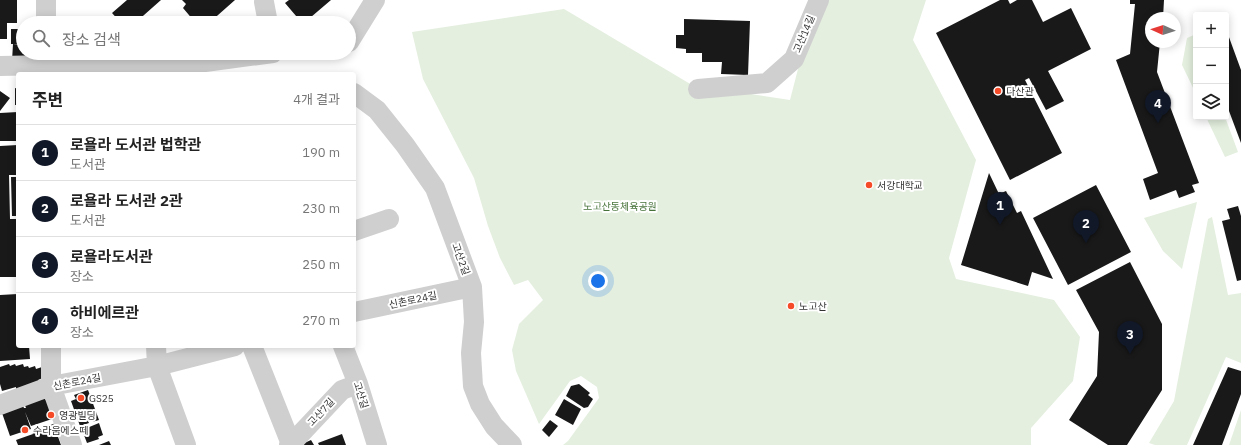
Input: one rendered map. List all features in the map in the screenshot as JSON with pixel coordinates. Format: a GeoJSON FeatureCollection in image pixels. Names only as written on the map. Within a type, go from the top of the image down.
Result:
{"type":"FeatureCollection","features":[{"type":"Feature","properties":{"kind":"street"},"geometry":{"type":"LineString","coordinates":[[46,0],[46,16]]}},
{"type":"Feature","properties":{"kind":"street"},"geometry":{"type":"LineString","coordinates":[[356,31],[375,0]]}},
{"type":"Feature","properties":{"kind":"street","name":"고산14길"},"geometry":{"type":"LineString","coordinates":[[698,89],[766,83],[794,59],[818,0]]}},
{"type":"Feature","properties":{"kind":"street"},"geometry":{"type":"LineString","coordinates":[[264,2],[267,16]]}},
{"type":"Feature","properties":{"kind":"street"},"geometry":{"type":"LineString","coordinates":[[153,72],[229,60]]}},
{"type":"Feature","properties":{"kind":"street"},"geometry":{"type":"LineString","coordinates":[[0,66],[48,64],[136,72]]}},
{"type":"Feature","properties":{"kind":"street","name":"고산2길"},"geometry":{"type":"LineString","coordinates":[[356,95],[377,110],[435,188],[472,287],[474,322],[471,353],[473,386],[480,404],[494,426],[512,445]]}},
{"type":"Feature","properties":{"kind":"street"},"geometry":{"type":"LineString","coordinates":[[356,230],[389,219]]}},
{"type":"Feature","properties":{"kind":"street","name":"신촌로24길"},"geometry":{"type":"LineString","coordinates":[[356,312],[472,287]]}},
{"type":"Feature","properties":{"kind":"street"},"geometry":{"type":"LineString","coordinates":[[51,348],[51,386],[72,445]]}},
{"type":"Feature","properties":{"kind":"street"},"geometry":{"type":"LineString","coordinates":[[156,348],[156,366],[186,445]]}},
{"type":"Feature","properties":{"kind":"street","name":"신촌로24길"},"geometry":{"type":"LineString","coordinates":[[0,405],[51,386],[156,366],[221,348]]}},
{"type":"Feature","properties":{"kind":"street"},"geometry":{"type":"LineString","coordinates":[[253,348],[290,445]]}},
{"type":"Feature","properties":{"kind":"street","name":"고산길"},"geometry":{"type":"LineString","coordinates":[[344,348],[358,384],[377,445]]}},
{"type":"Feature","properties":{"kind":"street","name":"고산7길"},"geometry":{"type":"LineString","coordinates":[[290,445],[342,390],[358,384]]}},
{"type":"Feature","properties":{"kind":"green space","name":"서강대학교"},"geometry":{"type":"Polygon","coordinates":[[[819,0],[926,0],[913,40],[976,160],[949,258],[956,279],[1054,300],[1080,337],[1073,381],[1031,428],[1031,445],[563,445],[568,441],[599,398],[597,387],[581,376],[570,381],[539,424],[516,371],[512,350],[519,324],[543,300],[528,280],[514,285],[500,258],[488,226],[474,178],[423,79],[412,32],[564,9],[692,85],[790,100],[814,7],[819,0]]]}},
{"type":"Feature","properties":{"kind":"green space"},"geometry":{"type":"Polygon","coordinates":[[[1193,35],[1193,88],[1182,65],[1187,38],[1193,35]]]}},
{"type":"Feature","properties":{"kind":"green space"},"geometry":{"type":"Polygon","coordinates":[[[1207,120],[1226,120],[1238,152],[1225,157],[1207,120]]]}},
{"type":"Feature","properties":{"kind":"green space"},"geometry":{"type":"Polygon","coordinates":[[[1197,202],[1182,269],[1163,251],[1144,218],[1197,202]]]}},
{"type":"Feature","properties":{"kind":"green space"},"geometry":{"type":"Polygon","coordinates":[[[1212,217],[1228,295],[1241,293],[1241,363],[1226,357],[1187,445],[1155,445],[1149,443],[1174,401],[1208,219],[1212,217]]]}},
{"type":"Feature","properties":{"kind":"green space"},"geometry":{"type":"Polygon","coordinates":[[[1241,410],[1241,445],[1229,445],[1241,410]]]}},
{"type":"Feature","properties":{"kind":"building"},"geometry":{"type":"Polygon","coordinates":[[[0,0],[17,0],[16,23],[7,23],[7,39],[0,39],[0,0]]]}},
{"type":"Feature","properties":{"kind":"building"},"geometry":{"type":"Polygon","coordinates":[[[127,0],[161,0],[143,16],[115,16],[112,13],[127,0]]]}},
{"type":"Feature","properties":{"kind":"building"},"geometry":{"type":"Polygon","coordinates":[[[182,0],[235,0],[217,16],[190,16],[183,8],[186,4],[182,0]]]}},
{"type":"Feature","properties":{"kind":"building"},"geometry":{"type":"Polygon","coordinates":[[[289,0],[331,0],[312,16],[296,16],[285,3],[289,0]]]}},
{"type":"Feature","properties":{"kind":"building","name":"다산관"},"geometry":{"type":"Polygon","coordinates":[[[1000,0],[1008,0],[1010,4],[1017,0],[1032,0],[1043,22],[1071,8],[1091,49],[1048,71],[1064,101],[1046,110],[1029,78],[1025,80],[1062,153],[1010,180],[936,33],[1000,0]]]}},
{"type":"Feature","properties":{"kind":"building"},"geometry":{"type":"Polygon","coordinates":[[[1130,0],[1164,0],[1163,12],[1145,12],[1145,48],[1159,48],[1157,72],[1199,183],[1192,185],[1195,192],[1179,198],[1176,190],[1150,200],[1143,179],[1158,173],[1116,60],[1130,54],[1135,4],[1130,4],[1130,0]]]}},
{"type":"Feature","properties":{"kind":"building"},"geometry":{"type":"Polygon","coordinates":[[[684,19],[750,21],[748,75],[721,74],[722,62],[702,62],[702,53],[686,53],[686,49],[676,48],[676,35],[684,35],[684,19]]]}},
{"type":"Feature","properties":{"kind":"building"},"geometry":{"type":"Polygon","coordinates":[[[11,29],[16,29],[16,44],[11,44],[11,29]]]}},
{"type":"Feature","properties":{"kind":"building"},"geometry":{"type":"Polygon","coordinates":[[[1229,37],[1241,70],[1241,143],[1229,111],[1229,37]]]}},
{"type":"Feature","properties":{"kind":"building"},"geometry":{"type":"Polygon","coordinates":[[[13,44],[16,44],[16,60],[25,60],[12,61],[13,44]]]}},
{"type":"Feature","properties":{"kind":"building"},"geometry":{"type":"Polygon","coordinates":[[[15,88],[16,105],[15,105],[15,88]]]}},
{"type":"Feature","properties":{"kind":"building"},"geometry":{"type":"Polygon","coordinates":[[[0,91],[10,98],[0,111],[0,91]]]}},
{"type":"Feature","properties":{"kind":"building"},"geometry":{"type":"Polygon","coordinates":[[[16,112],[16,141],[0,141],[0,113],[16,112]]]}},
{"type":"Feature","properties":{"kind":"building"},"geometry":{"type":"Polygon","coordinates":[[[16,145],[16,175],[9,175],[10,219],[16,219],[16,277],[0,277],[0,146],[16,145]]]}},
{"type":"Feature","properties":{"kind":"building"},"geometry":{"type":"Polygon","coordinates":[[[989,173],[999,194],[1006,191],[1017,213],[1021,211],[1053,279],[1032,272],[1028,286],[961,265],[989,173]]]}},
{"type":"Feature","properties":{"kind":"building"},"geometry":{"type":"Polygon","coordinates":[[[11,177],[16,177],[16,216],[12,216],[11,177]]]}},
{"type":"Feature","properties":{"kind":"building"},"geometry":{"type":"Polygon","coordinates":[[[1096,185],[1131,252],[1068,285],[1033,218],[1096,185]]]}},
{"type":"Feature","properties":{"kind":"building"},"geometry":{"type":"Polygon","coordinates":[[[1238,206],[1241,216],[1241,280],[1237,281],[1222,221],[1230,219],[1227,209],[1238,206]]]}},
{"type":"Feature","properties":{"kind":"building"},"geometry":{"type":"Polygon","coordinates":[[[1130,262],[1162,324],[1162,390],[1127,445],[1108,445],[1069,420],[1097,376],[1099,332],[1076,290],[1130,262]]]}},
{"type":"Feature","properties":{"kind":"building"},"geometry":{"type":"Polygon","coordinates":[[[16,294],[16,348],[29,348],[30,359],[0,361],[0,295],[16,294]]]}},
{"type":"Feature","properties":{"kind":"building"},"geometry":{"type":"Polygon","coordinates":[[[9,364],[10,366],[15,364],[16,366],[23,364],[24,367],[28,366],[29,368],[35,366],[36,369],[42,367],[45,377],[38,380],[39,382],[16,389],[16,387],[2,391],[0,384],[0,367],[9,364]]]}},
{"type":"Feature","properties":{"kind":"building"},"geometry":{"type":"Polygon","coordinates":[[[1228,367],[1241,371],[1241,394],[1222,445],[1193,445],[1228,367]]]}},
{"type":"Feature","properties":{"kind":"building"},"geometry":{"type":"Polygon","coordinates":[[[579,384],[590,393],[588,395],[593,399],[588,407],[584,408],[566,396],[571,386],[579,384]]]}},
{"type":"Feature","properties":{"kind":"building"},"geometry":{"type":"Polygon","coordinates":[[[88,390],[99,420],[92,422],[91,420],[88,421],[89,423],[80,426],[71,401],[76,399],[74,395],[88,390]]]}},
{"type":"Feature","properties":{"kind":"building"},"geometry":{"type":"Polygon","coordinates":[[[43,396],[58,417],[31,426],[25,412],[31,429],[10,436],[2,413],[23,406],[26,408],[24,403],[43,396]]]}},
{"type":"Feature","properties":{"kind":"building"},"geometry":{"type":"Polygon","coordinates":[[[564,399],[581,409],[573,425],[555,415],[564,399]]]}},
{"type":"Feature","properties":{"kind":"building"},"geometry":{"type":"Polygon","coordinates":[[[550,420],[558,426],[549,437],[542,430],[550,420]]]}},
{"type":"Feature","properties":{"kind":"building"},"geometry":{"type":"Polygon","coordinates":[[[56,423],[60,433],[57,434],[61,445],[18,445],[16,440],[33,434],[32,431],[56,423]]]}},
{"type":"Feature","properties":{"kind":"building"},"geometry":{"type":"Polygon","coordinates":[[[99,423],[103,435],[98,437],[99,439],[87,443],[82,430],[99,423]]]}},
{"type":"Feature","properties":{"kind":"building"},"geometry":{"type":"Polygon","coordinates":[[[342,434],[346,445],[319,445],[318,443],[342,434]]]}},
{"type":"Feature","properties":{"kind":"building"},"geometry":{"type":"Polygon","coordinates":[[[311,440],[314,445],[300,445],[311,440]]]}},
{"type":"Feature","properties":{"kind":"building"},"geometry":{"type":"Polygon","coordinates":[[[109,441],[111,445],[99,445],[109,441]]]}},
{"type":"Feature","properties":{"kind":"place","name":"다산관"},"geometry":{"type":"Point","coordinates":[998,91]}},
{"type":"Feature","properties":{"kind":"place","name":"하비에르관"},"geometry":{"type":"Point","coordinates":[1158,123]}},
{"type":"Feature","properties":{"kind":"place","name":"서강대학교"},"geometry":{"type":"Point","coordinates":[869,185]}},
{"type":"Feature","properties":{"kind":"place","name":"로욜라 도서관 법학관"},"geometry":{"type":"Point","coordinates":[1000,225]}},
{"type":"Feature","properties":{"kind":"place","name":"로욜라 도서관 2관"},"geometry":{"type":"Point","coordinates":[1086,243]}},
{"type":"Feature","properties":{"kind":"place","name":"노고산"},"geometry":{"type":"Point","coordinates":[791,306]}},
{"type":"Feature","properties":{"kind":"place","name":"로욜라도서관"},"geometry":{"type":"Point","coordinates":[1130,354]}},
{"type":"Feature","properties":{"kind":"place","name":"GS25"},"geometry":{"type":"Point","coordinates":[81,398]}},
{"type":"Feature","properties":{"kind":"place","name":"영광빌딩"},"geometry":{"type":"Point","coordinates":[51,415]}},
{"type":"Feature","properties":{"kind":"place","name":"수라움에스떼"},"geometry":{"type":"Point","coordinates":[25,430]}},
{"type":"Feature","properties":{"kind":"park label","name":"노고산동체육공원"},"geometry":{"type":"Point","coordinates":[620,206]}}]}
